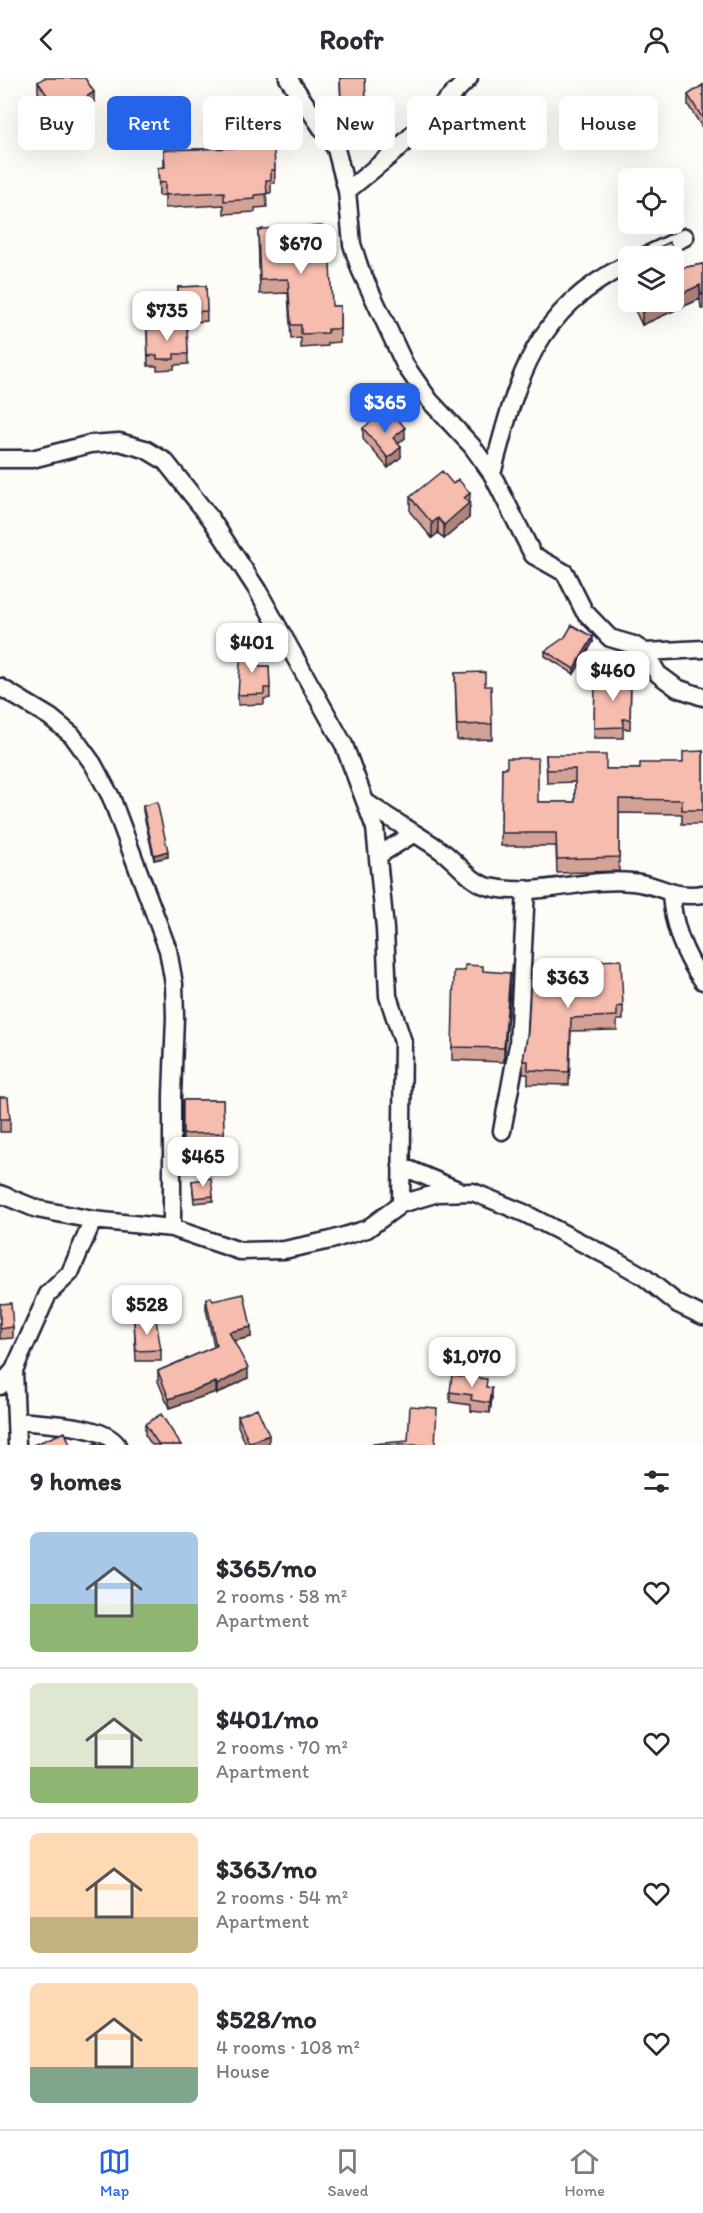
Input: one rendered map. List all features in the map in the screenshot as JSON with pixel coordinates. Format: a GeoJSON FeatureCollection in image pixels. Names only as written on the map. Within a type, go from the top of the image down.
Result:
{"type":"FeatureCollection","features":[{"type":"Feature","properties":{"kind":"street"},"geometry":{"type":"LineString","coordinates":[[288,78],[336,149],[347,191],[354,252],[405,365],[430,401],[472,446],[492,474],[533,555],[565,573],[584,611],[610,638],[634,645],[645,652],[658,675],[677,688],[703,697]]}},
{"type":"Feature","properties":{"kind":"street"},"geometry":{"type":"LineString","coordinates":[[347,191],[397,150],[469,78]]}},
{"type":"Feature","properties":{"kind":"street"},"geometry":{"type":"LineString","coordinates":[[666,246],[685,237]]}},
{"type":"Feature","properties":{"kind":"street"},"geometry":{"type":"LineString","coordinates":[[492,474],[502,435],[528,358],[541,338],[578,296],[602,277],[618,269]]}},
{"type":"Feature","properties":{"kind":"street"},"geometry":{"type":"LineString","coordinates":[[472,446],[502,435]]}},
{"type":"Feature","properties":{"kind":"street"},"geometry":{"type":"LineString","coordinates":[[0,459],[32,459],[90,444],[119,442],[144,449],[165,461],[211,519],[258,591],[344,745],[375,828],[379,855],[388,996],[403,1042],[401,1204]]}},
{"type":"Feature","properties":{"kind":"street"},"geometry":{"type":"LineString","coordinates":[[645,652],[703,649]]}},
{"type":"Feature","properties":{"kind":"street"},"geometry":{"type":"LineString","coordinates":[[0,687],[50,717],[72,735],[93,764],[111,797],[168,950],[174,984],[175,1017],[172,1095],[172,1228]]}},
{"type":"Feature","properties":{"kind":"street"},"geometry":{"type":"LineString","coordinates":[[366,802],[445,854],[473,879],[490,887],[526,889],[631,882],[671,894],[703,894]]}},
{"type":"Feature","properties":{"kind":"street"},"geometry":{"type":"LineString","coordinates":[[379,855],[413,834]]}},
{"type":"Feature","properties":{"kind":"street"},"geometry":{"type":"LineString","coordinates":[[502,1131],[518,1045],[526,889]]}},
{"type":"Feature","properties":{"kind":"street"},"geometry":{"type":"LineString","coordinates":[[671,894],[673,918],[680,937],[703,981]]}},
{"type":"Feature","properties":{"kind":"street"},"geometry":{"type":"LineString","coordinates":[[401,1166],[461,1191]]}},
{"type":"Feature","properties":{"kind":"street"},"geometry":{"type":"LineString","coordinates":[[0,1194],[37,1209],[93,1220],[172,1228],[240,1251],[284,1250],[367,1229],[401,1204],[438,1194],[473,1192],[524,1213],[625,1266],[678,1304],[703,1316]]}},
{"type":"Feature","properties":{"kind":"street"},"geometry":{"type":"LineString","coordinates":[[0,1386],[14,1370],[48,1294],[69,1273],[93,1220]]}},
{"type":"Feature","properties":{"kind":"street"},"geometry":{"type":"LineString","coordinates":[[14,1370],[18,1420],[17,1445]]}},
{"type":"Feature","properties":{"kind":"street"},"geometry":{"type":"LineString","coordinates":[[18,1420],[96,1430],[113,1439],[117,1445]]}},
{"type":"Feature","properties":{"kind":"building"},"geometry":{"type":"Polygon","coordinates":[[[44,78],[85,78],[94,92],[88,96],[48,96],[38,82],[44,78]]]}},
{"type":"Feature","properties":{"kind":"building"},"geometry":{"type":"Polygon","coordinates":[[[340,78],[365,78],[366,96],[341,96],[340,78]]]}},
{"type":"Feature","properties":{"kind":"building"},"geometry":{"type":"Polygon","coordinates":[[[703,85],[703,119],[688,95],[703,85]]]}},
{"type":"Feature","properties":{"kind":"building"},"geometry":{"type":"Polygon","coordinates":[[[164,150],[274,150],[275,170],[271,170],[271,180],[266,180],[267,194],[255,195],[255,199],[224,201],[224,192],[165,195],[165,182],[159,183],[158,168],[165,167],[164,150]]]}},
{"type":"Feature","properties":{"kind":"building"},"geometry":{"type":"Polygon","coordinates":[[[322,226],[323,244],[329,243],[332,306],[340,306],[340,329],[328,329],[328,333],[301,334],[301,325],[291,325],[288,279],[260,280],[258,231],[322,226]]]}},
{"type":"Feature","properties":{"kind":"building"},"geometry":{"type":"Polygon","coordinates":[[[703,264],[703,295],[701,295],[700,285],[684,292],[684,268],[703,264]]]}},
{"type":"Feature","properties":{"kind":"building"},"geometry":{"type":"Polygon","coordinates":[[[206,286],[207,311],[179,313],[178,287],[206,286]]]}},
{"type":"Feature","properties":{"kind":"building"},"geometry":{"type":"Polygon","coordinates":[[[187,327],[188,354],[174,354],[174,359],[157,359],[157,355],[148,356],[147,329],[187,327]]]}},
{"type":"Feature","properties":{"kind":"building"},"geometry":{"type":"Polygon","coordinates":[[[393,413],[405,428],[393,438],[401,447],[388,458],[363,428],[376,418],[381,423],[393,413]]]}},
{"type":"Feature","properties":{"kind":"building"},"geometry":{"type":"Polygon","coordinates":[[[442,471],[453,484],[458,479],[470,493],[464,498],[469,503],[444,525],[438,518],[432,523],[410,497],[442,471]]]}},
{"type":"Feature","properties":{"kind":"building"},"geometry":{"type":"Polygon","coordinates":[[[572,625],[593,637],[574,669],[545,651],[565,637],[572,625]]]}},
{"type":"Feature","properties":{"kind":"building"},"geometry":{"type":"Polygon","coordinates":[[[257,647],[257,666],[269,666],[270,688],[264,688],[264,694],[238,695],[241,648],[257,647]]]}},
{"type":"Feature","properties":{"kind":"building"},"geometry":{"type":"Polygon","coordinates":[[[485,672],[485,686],[491,686],[492,724],[457,725],[455,673],[485,672]]]}},
{"type":"Feature","properties":{"kind":"building"},"geometry":{"type":"Polygon","coordinates":[[[611,676],[631,676],[630,719],[623,719],[623,727],[594,728],[595,682],[611,683],[611,676]]]}},
{"type":"Feature","properties":{"kind":"building"},"geometry":{"type":"Polygon","coordinates":[[[703,751],[703,810],[682,810],[682,800],[619,799],[619,857],[557,859],[556,833],[501,833],[502,768],[507,768],[507,758],[538,758],[538,802],[575,802],[575,769],[547,770],[546,755],[606,755],[606,769],[640,769],[640,763],[683,763],[683,752],[703,751]]]}},
{"type":"Feature","properties":{"kind":"building"},"geometry":{"type":"Polygon","coordinates":[[[157,802],[168,851],[154,855],[143,806],[157,802]]]}},
{"type":"Feature","properties":{"kind":"building"},"geometry":{"type":"Polygon","coordinates":[[[621,960],[623,1006],[617,1007],[617,1016],[571,1018],[569,1072],[528,1070],[528,1061],[523,1061],[528,1032],[531,974],[573,975],[573,962],[621,960]]]}},
{"type":"Feature","properties":{"kind":"building"},"geometry":{"type":"Polygon","coordinates":[[[465,965],[483,966],[483,971],[510,973],[504,1048],[452,1047],[454,971],[465,971],[465,965]]]}},
{"type":"Feature","properties":{"kind":"building"},"geometry":{"type":"Polygon","coordinates":[[[0,1097],[8,1097],[10,1119],[0,1119],[0,1097]]]}},
{"type":"Feature","properties":{"kind":"building"},"geometry":{"type":"Polygon","coordinates":[[[183,1100],[223,1100],[224,1133],[183,1134],[183,1100]]]}},
{"type":"Feature","properties":{"kind":"building"},"geometry":{"type":"Polygon","coordinates":[[[211,1178],[213,1196],[194,1198],[192,1181],[211,1178]]]}},
{"type":"Feature","properties":{"kind":"building"},"geometry":{"type":"Polygon","coordinates":[[[244,1294],[251,1327],[229,1332],[248,1368],[217,1385],[216,1382],[169,1399],[158,1371],[216,1346],[206,1299],[211,1297],[213,1301],[244,1294]]]}},
{"type":"Feature","properties":{"kind":"building"},"geometry":{"type":"Polygon","coordinates":[[[11,1303],[13,1327],[0,1329],[0,1304],[11,1303]]]}},
{"type":"Feature","properties":{"kind":"building"},"geometry":{"type":"Polygon","coordinates":[[[134,1320],[156,1320],[161,1350],[136,1351],[134,1320]]]}},
{"type":"Feature","properties":{"kind":"building"},"geometry":{"type":"Polygon","coordinates":[[[452,1375],[487,1379],[486,1387],[492,1388],[490,1403],[471,1400],[472,1395],[450,1392],[452,1375]]]}},
{"type":"Feature","properties":{"kind":"building"},"geometry":{"type":"Polygon","coordinates":[[[410,1406],[437,1408],[435,1445],[373,1445],[408,1441],[410,1406]]]}},
{"type":"Feature","properties":{"kind":"building"},"geometry":{"type":"Polygon","coordinates":[[[257,1408],[269,1435],[249,1443],[238,1416],[257,1408]]]}},
{"type":"Feature","properties":{"kind":"building"},"geometry":{"type":"Polygon","coordinates":[[[161,1414],[181,1445],[159,1445],[145,1424],[161,1414]]]}},
{"type":"Feature","properties":{"kind":"building"},"geometry":{"type":"Polygon","coordinates":[[[65,1432],[70,1445],[33,1445],[65,1432]]]}}]}
